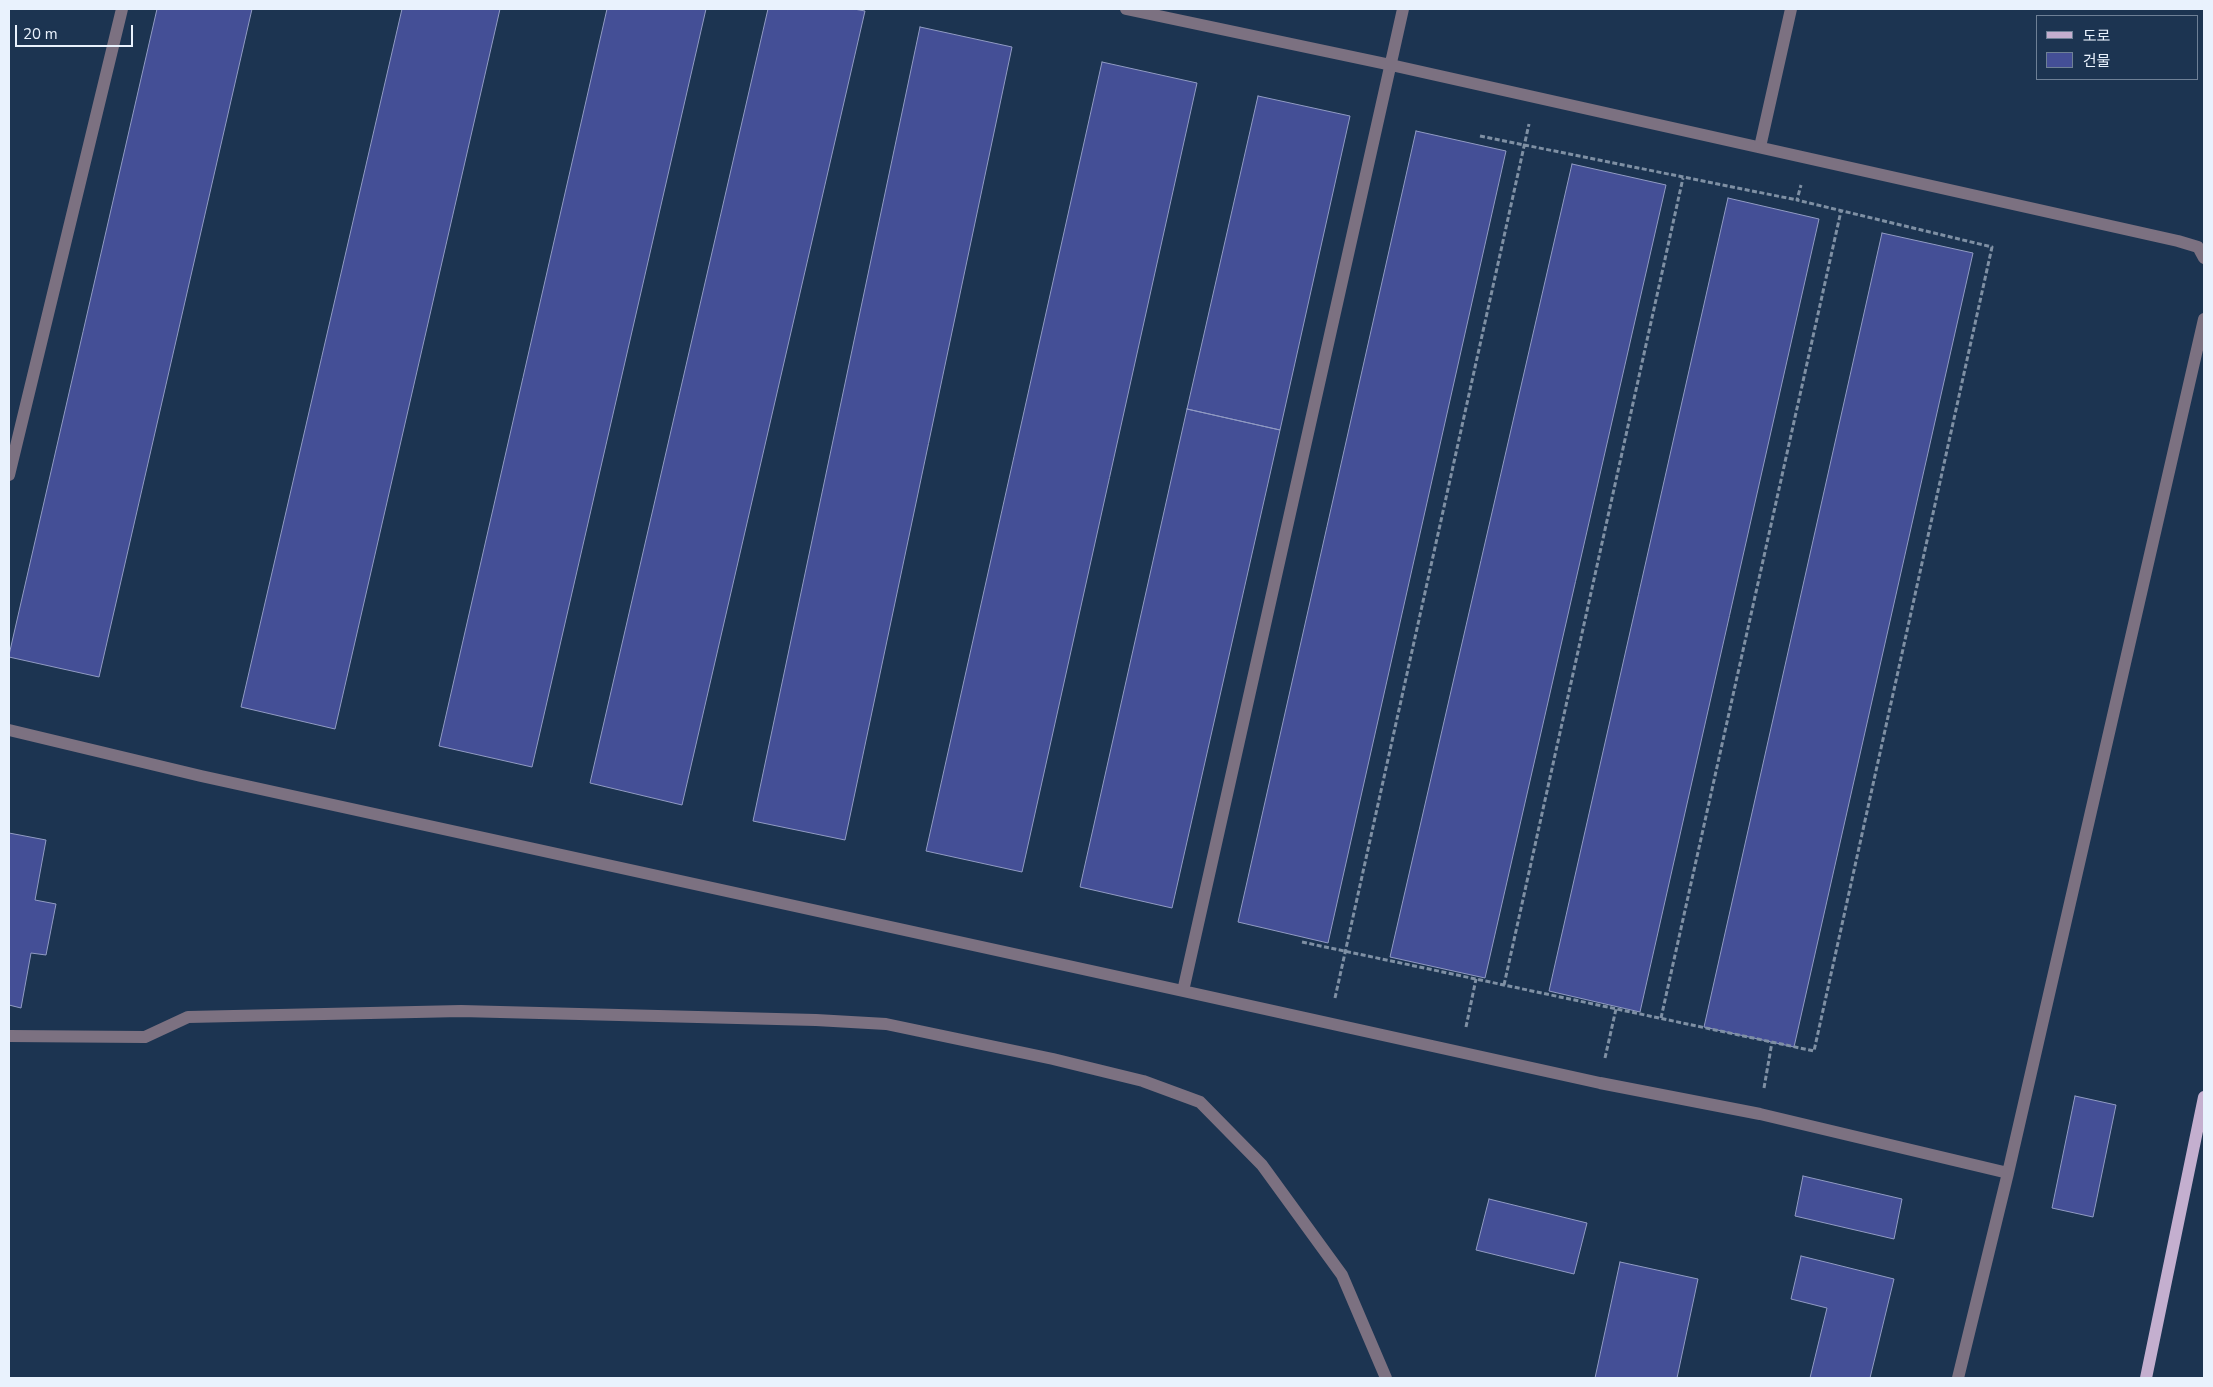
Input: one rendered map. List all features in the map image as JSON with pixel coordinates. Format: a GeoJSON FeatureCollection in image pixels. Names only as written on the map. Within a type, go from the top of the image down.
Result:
{"type":"FeatureCollection","features":[{"type":"Feature","properties":{"kind":"main road"},"geometry":{"type":"LineString","coordinates":[[2146,1378],[2204,1097]]}},
{"type":"Feature","properties":{"kind":"street"},"geometry":{"type":"LineString","coordinates":[[9,475],[122,9]]}},
{"type":"Feature","properties":{"kind":"street"},"geometry":{"type":"LineString","coordinates":[[1126,9],[1391,65],[2178,241],[2198,247],[2204,258]]}},
{"type":"Feature","properties":{"kind":"street"},"geometry":{"type":"LineString","coordinates":[[1183,991],[1403,9]]}},
{"type":"Feature","properties":{"kind":"street"},"geometry":{"type":"LineString","coordinates":[[1760,147],[1791,9]]}},
{"type":"Feature","properties":{"kind":"street"},"geometry":{"type":"LineString","coordinates":[[1958,1378],[2008,1173],[2204,320]]}},
{"type":"Feature","properties":{"kind":"street"},"geometry":{"type":"LineString","coordinates":[[9,730],[201,776],[1461,1053],[1600,1083],[1760,1114],[2008,1173]]}},
{"type":"Feature","properties":{"kind":"street"},"geometry":{"type":"LineString","coordinates":[[9,1036],[145,1037],[188,1017],[197,1016],[461,1011],[816,1020],[886,1024],[1054,1058],[1125,1076],[1200,1102],[1262,1165],[1342,1275],[1386,1378]]}},
{"type":"Feature","properties":{"kind":"path"},"geometry":{"type":"LineString","coordinates":[[1329,1024],[1534,98]]}},
{"type":"Feature","properties":{"kind":"path"},"geometry":{"type":"LineString","coordinates":[[1302,942],[1814,1051],[1992,247],[1797,200],[1480,136]]}},
{"type":"Feature","properties":{"kind":"path"},"geometry":{"type":"LineString","coordinates":[[1797,200],[1806,157]]}},
{"type":"Feature","properties":{"kind":"path"},"geometry":{"type":"LineString","coordinates":[[1504,985],[1683,178]]}},
{"type":"Feature","properties":{"kind":"path"},"geometry":{"type":"LineString","coordinates":[[1661,1018],[1841,211]]}},
{"type":"Feature","properties":{"kind":"path"},"geometry":{"type":"LineString","coordinates":[[1461,1053],[1476,979]]}},
{"type":"Feature","properties":{"kind":"path"},"geometry":{"type":"LineString","coordinates":[[1600,1083],[1616,1009]]}},
{"type":"Feature","properties":{"kind":"path"},"geometry":{"type":"LineString","coordinates":[[1760,1114],[1772,1042]]}},
{"type":"Feature","properties":{"kind":"building"},"geometry":{"type":"Polygon","coordinates":[[[157,9],[252,9],[99,677],[9,657],[9,655],[157,9]]]}},
{"type":"Feature","properties":{"kind":"building"},"geometry":{"type":"Polygon","coordinates":[[[402,9],[500,9],[335,729],[241,707],[402,9]]]}},
{"type":"Feature","properties":{"kind":"building"},"geometry":{"type":"Polygon","coordinates":[[[607,9],[706,9],[532,767],[439,746],[607,9]]]}},
{"type":"Feature","properties":{"kind":"building"},"geometry":{"type":"Polygon","coordinates":[[[768,9],[854,9],[865,11],[682,805],[590,783],[768,9]]]}},
{"type":"Feature","properties":{"kind":"building"},"geometry":{"type":"Polygon","coordinates":[[[920,27],[1012,47],[845,840],[753,821],[920,27]]]}},
{"type":"Feature","properties":{"kind":"building"},"geometry":{"type":"Polygon","coordinates":[[[1102,62],[1197,83],[1022,872],[926,851],[1102,62]]]}},
{"type":"Feature","properties":{"kind":"building"},"geometry":{"type":"Polygon","coordinates":[[[1258,96],[1350,116],[1280,430],[1187,409],[1258,96]]]}},
{"type":"Feature","properties":{"kind":"building"},"geometry":{"type":"Polygon","coordinates":[[[1416,131],[1506,151],[1328,943],[1238,922],[1416,131]]]}},
{"type":"Feature","properties":{"kind":"building"},"geometry":{"type":"Polygon","coordinates":[[[1572,164],[1666,185],[1485,978],[1390,957],[1572,164]]]}},
{"type":"Feature","properties":{"kind":"building"},"geometry":{"type":"Polygon","coordinates":[[[1728,198],[1819,219],[1640,1012],[1549,991],[1728,198]]]}},
{"type":"Feature","properties":{"kind":"building"},"geometry":{"type":"Polygon","coordinates":[[[1882,233],[1973,253],[1794,1047],[1704,1027],[1882,233]]]}},
{"type":"Feature","properties":{"kind":"building"},"geometry":{"type":"Polygon","coordinates":[[[1187,409],[1280,430],[1172,908],[1080,887],[1187,409]]]}},
{"type":"Feature","properties":{"kind":"building"},"geometry":{"type":"Polygon","coordinates":[[[9,833],[46,840],[35,900],[56,904],[46,955],[31,953],[21,1008],[9,1005],[9,833]]]}},
{"type":"Feature","properties":{"kind":"building"},"geometry":{"type":"Polygon","coordinates":[[[2075,1096],[2116,1105],[2093,1217],[2052,1208],[2075,1096]]]}},
{"type":"Feature","properties":{"kind":"building"},"geometry":{"type":"Polygon","coordinates":[[[1803,1176],[1902,1199],[1894,1239],[1795,1216],[1803,1176]]]}},
{"type":"Feature","properties":{"kind":"building"},"geometry":{"type":"Polygon","coordinates":[[[1489,1199],[1587,1223],[1574,1274],[1476,1250],[1489,1199]]]}},
{"type":"Feature","properties":{"kind":"building"},"geometry":{"type":"Polygon","coordinates":[[[1801,1256],[1894,1279],[1870,1378],[1810,1378],[1827,1308],[1791,1299],[1801,1256]]]}},
{"type":"Feature","properties":{"kind":"building"},"geometry":{"type":"Polygon","coordinates":[[[1620,1262],[1698,1279],[1677,1378],[1595,1378],[1620,1262]]]}}]}
